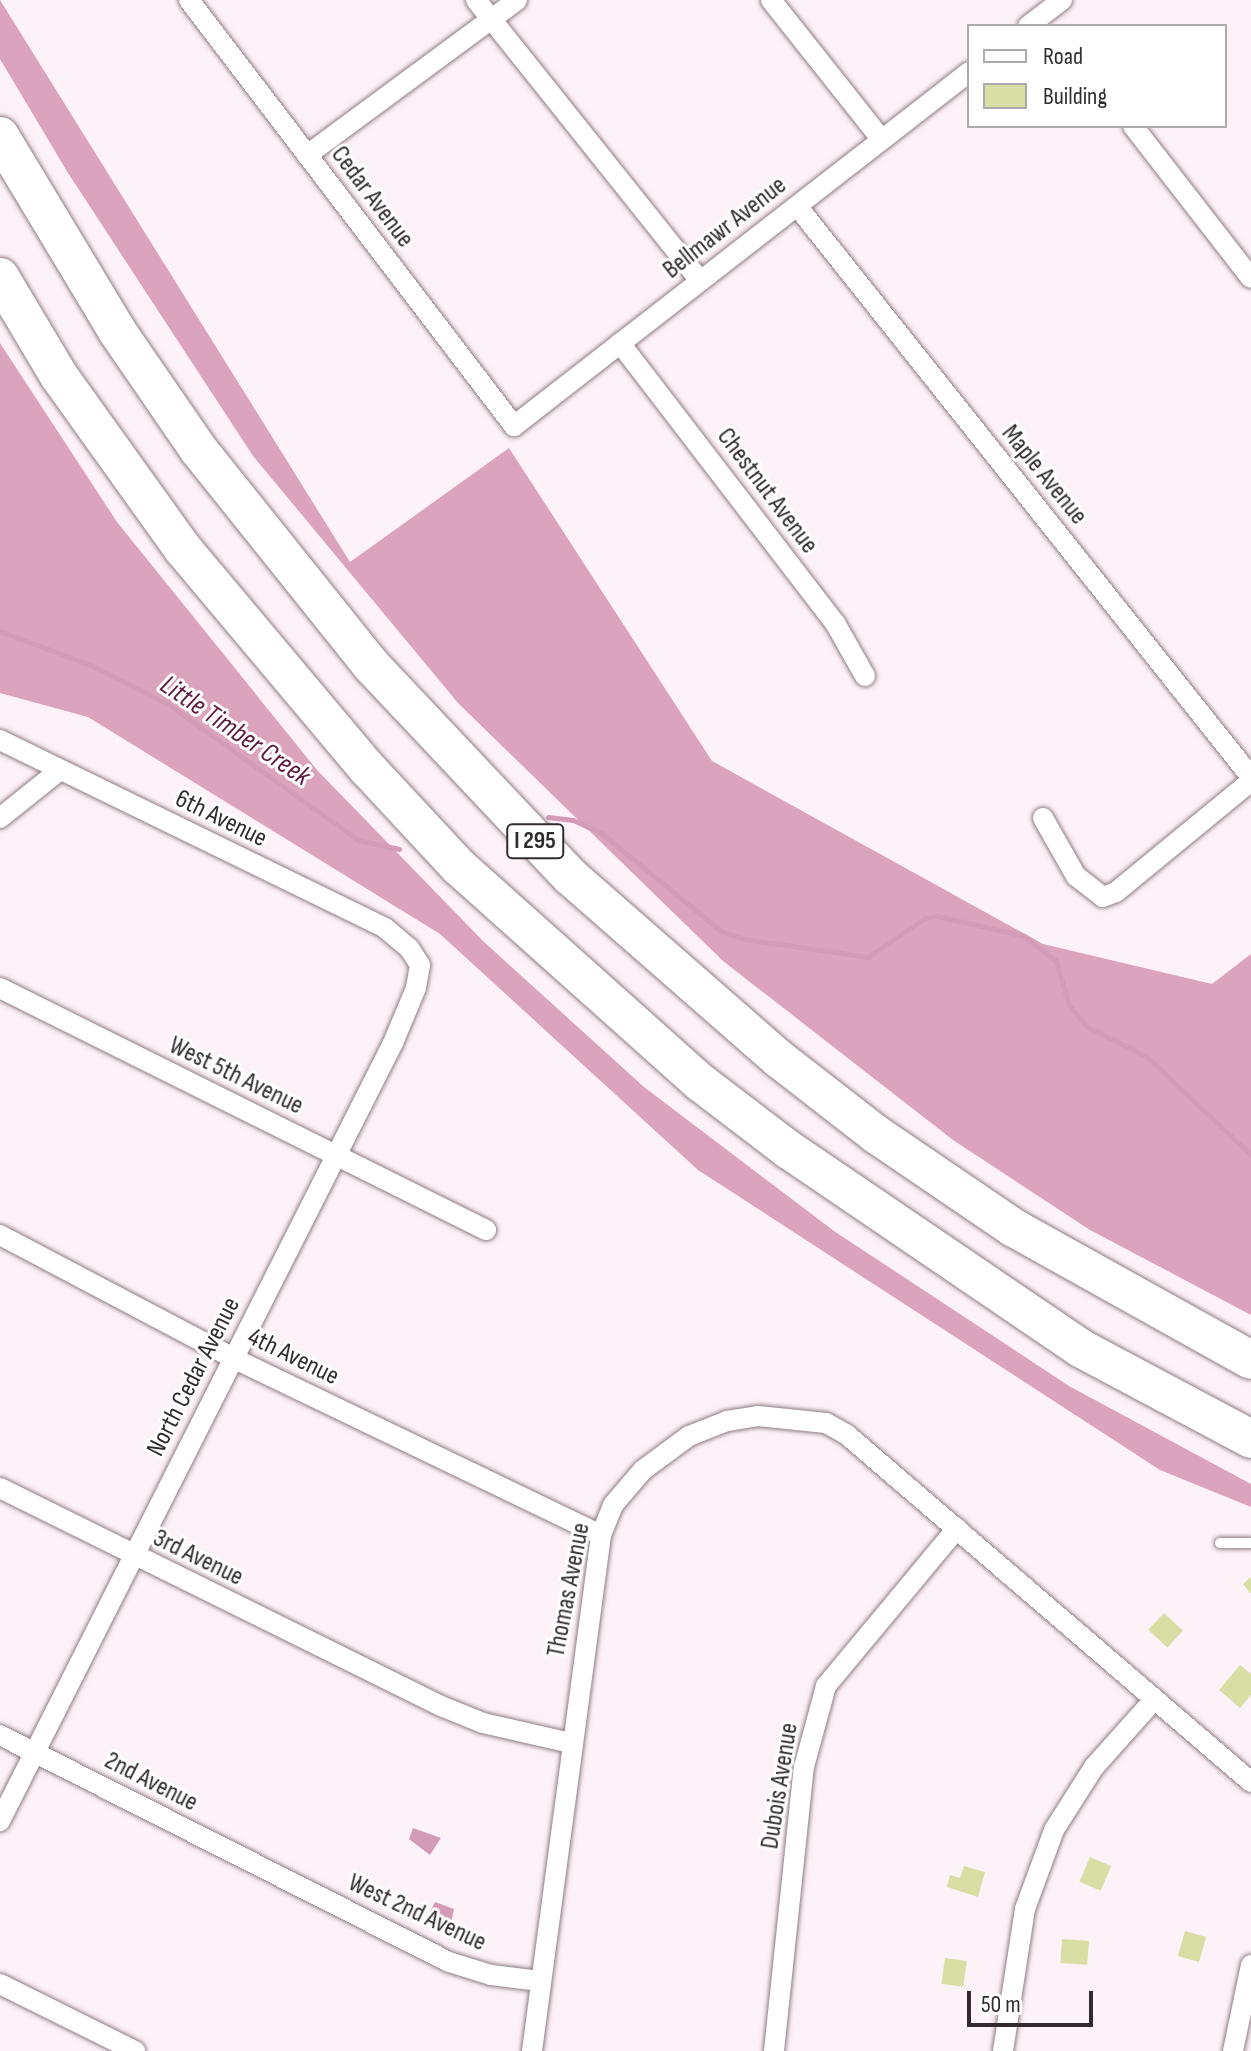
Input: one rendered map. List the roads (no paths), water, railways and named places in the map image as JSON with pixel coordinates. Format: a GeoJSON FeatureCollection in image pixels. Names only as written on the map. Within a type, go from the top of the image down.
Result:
{"type":"FeatureCollection","features":[{"type":"Feature","properties":{"kind":"highway","name":"I 295"},"geometry":{"type":"LineString","coordinates":[[0,136],[117,331],[246,511],[371,665],[571,877],[779,1059],[877,1135],[1014,1228],[1251,1360]]}},
{"type":"Feature","properties":{"kind":"highway","name":"I 295"},"geometry":{"type":"LineString","coordinates":[[0,277],[59,376],[183,549],[367,768],[458,866],[701,1083],[789,1150],[1080,1348],[1251,1439]]}},
{"type":"Feature","properties":{"kind":"street","name":"Cedar Avenue"},"geometry":{"type":"LineString","coordinates":[[189,0],[514,426]]}},
{"type":"Feature","properties":{"kind":"street"},"geometry":{"type":"LineString","coordinates":[[476,0],[700,281]]}},
{"type":"Feature","properties":{"kind":"street"},"geometry":{"type":"LineString","coordinates":[[307,155],[517,0]]}},
{"type":"Feature","properties":{"kind":"street"},"geometry":{"type":"LineString","coordinates":[[771,0],[881,139]]}},
{"type":"Feature","properties":{"kind":"street"},"geometry":{"type":"LineString","coordinates":[[1050,20],[1062,0]]}},
{"type":"Feature","properties":{"kind":"street","name":"Bellmawr Avenue"},"geometry":{"type":"LineString","coordinates":[[514,426],[967,74]]}},
{"type":"Feature","properties":{"kind":"street"},"geometry":{"type":"LineString","coordinates":[[1135,128],[1251,278]]}},
{"type":"Feature","properties":{"kind":"street","name":"Maple Avenue"},"geometry":{"type":"LineString","coordinates":[[797,206],[1251,779]]}},
{"type":"Feature","properties":{"kind":"street","name":"Chestnut Avenue"},"geometry":{"type":"LineString","coordinates":[[620,343],[835,623],[865,676]]}},
{"type":"Feature","properties":{"kind":"street","name":"6th Avenue"},"geometry":{"type":"LineString","coordinates":[[0,740],[385,928],[413,954]]}},
{"type":"Feature","properties":{"kind":"street"},"geometry":{"type":"LineString","coordinates":[[0,818],[60,770]]}},
{"type":"Feature","properties":{"kind":"street"},"geometry":{"type":"LineString","coordinates":[[1043,818],[1076,876],[1103,897],[1251,779]]}},
{"type":"Feature","properties":{"kind":"street","name":"North Cedar Avenue"},"geometry":{"type":"LineString","coordinates":[[0,1821],[336,1155],[416,988],[420,965],[413,954]]}},
{"type":"Feature","properties":{"kind":"street","name":"West 5th Avenue"},"geometry":{"type":"LineString","coordinates":[[0,988],[448,1214],[486,1230]]}},
{"type":"Feature","properties":{"kind":"street","name":"4th Avenue"},"geometry":{"type":"LineString","coordinates":[[0,1235],[233,1358],[601,1535]]}},
{"type":"Feature","properties":{"kind":"street","name":"Thomas Avenue"},"geometry":{"type":"LineString","coordinates":[[532,2051],[601,1535],[613,1505],[668,1449],[727,1421],[758,1416],[826,1423],[957,1528],[1152,1702],[1251,1782]]}},
{"type":"Feature","properties":{"kind":"street","name":"3rd Avenue"},"geometry":{"type":"LineString","coordinates":[[0,1488],[373,1674],[483,1723],[571,1743]]}},
{"type":"Feature","properties":{"kind":"street","name":"Dubois Avenue"},"geometry":{"type":"LineString","coordinates":[[774,2051],[804,1767],[826,1686],[957,1528]]}},
{"type":"Feature","properties":{"kind":"street"},"geometry":{"type":"LineString","coordinates":[[1003,2051],[1025,1909],[1054,1830],[1094,1767],[1152,1702]]}},
{"type":"Feature","properties":{"kind":"street","name":"2nd Avenue"},"geometry":{"type":"LineString","coordinates":[[0,1735],[277,1875]]}},
{"type":"Feature","properties":{"kind":"street","name":"West 2nd Avenue"},"geometry":{"type":"LineString","coordinates":[[277,1875],[449,1962],[491,1975],[540,1981]]}},
{"type":"Feature","properties":{"kind":"street"},"geometry":{"type":"LineString","coordinates":[[1233,2051],[1251,1965]]}},
{"type":"Feature","properties":{"kind":"street"},"geometry":{"type":"LineString","coordinates":[[0,1984],[135,2051]]}},
{"type":"Feature","properties":{"kind":"lane"},"geometry":{"type":"LineString","coordinates":[[1220,1543],[1251,1543]]}},
{"type":"Feature","properties":{"kind":"waterway","name":"Little Timber Creek"},"geometry":{"type":"LineString","coordinates":[[0,631],[90,665],[168,704],[358,840],[399,849]]}},
{"type":"Feature","properties":{"kind":"waterway","name":"Little Timber Creek"},"geometry":{"type":"LineString","coordinates":[[548,817],[573,820],[601,833],[721,931],[744,939],[868,957],[925,918],[937,916],[1024,936],[1056,961],[1069,1005],[1086,1026],[1146,1056],[1251,1155]]}}]}
